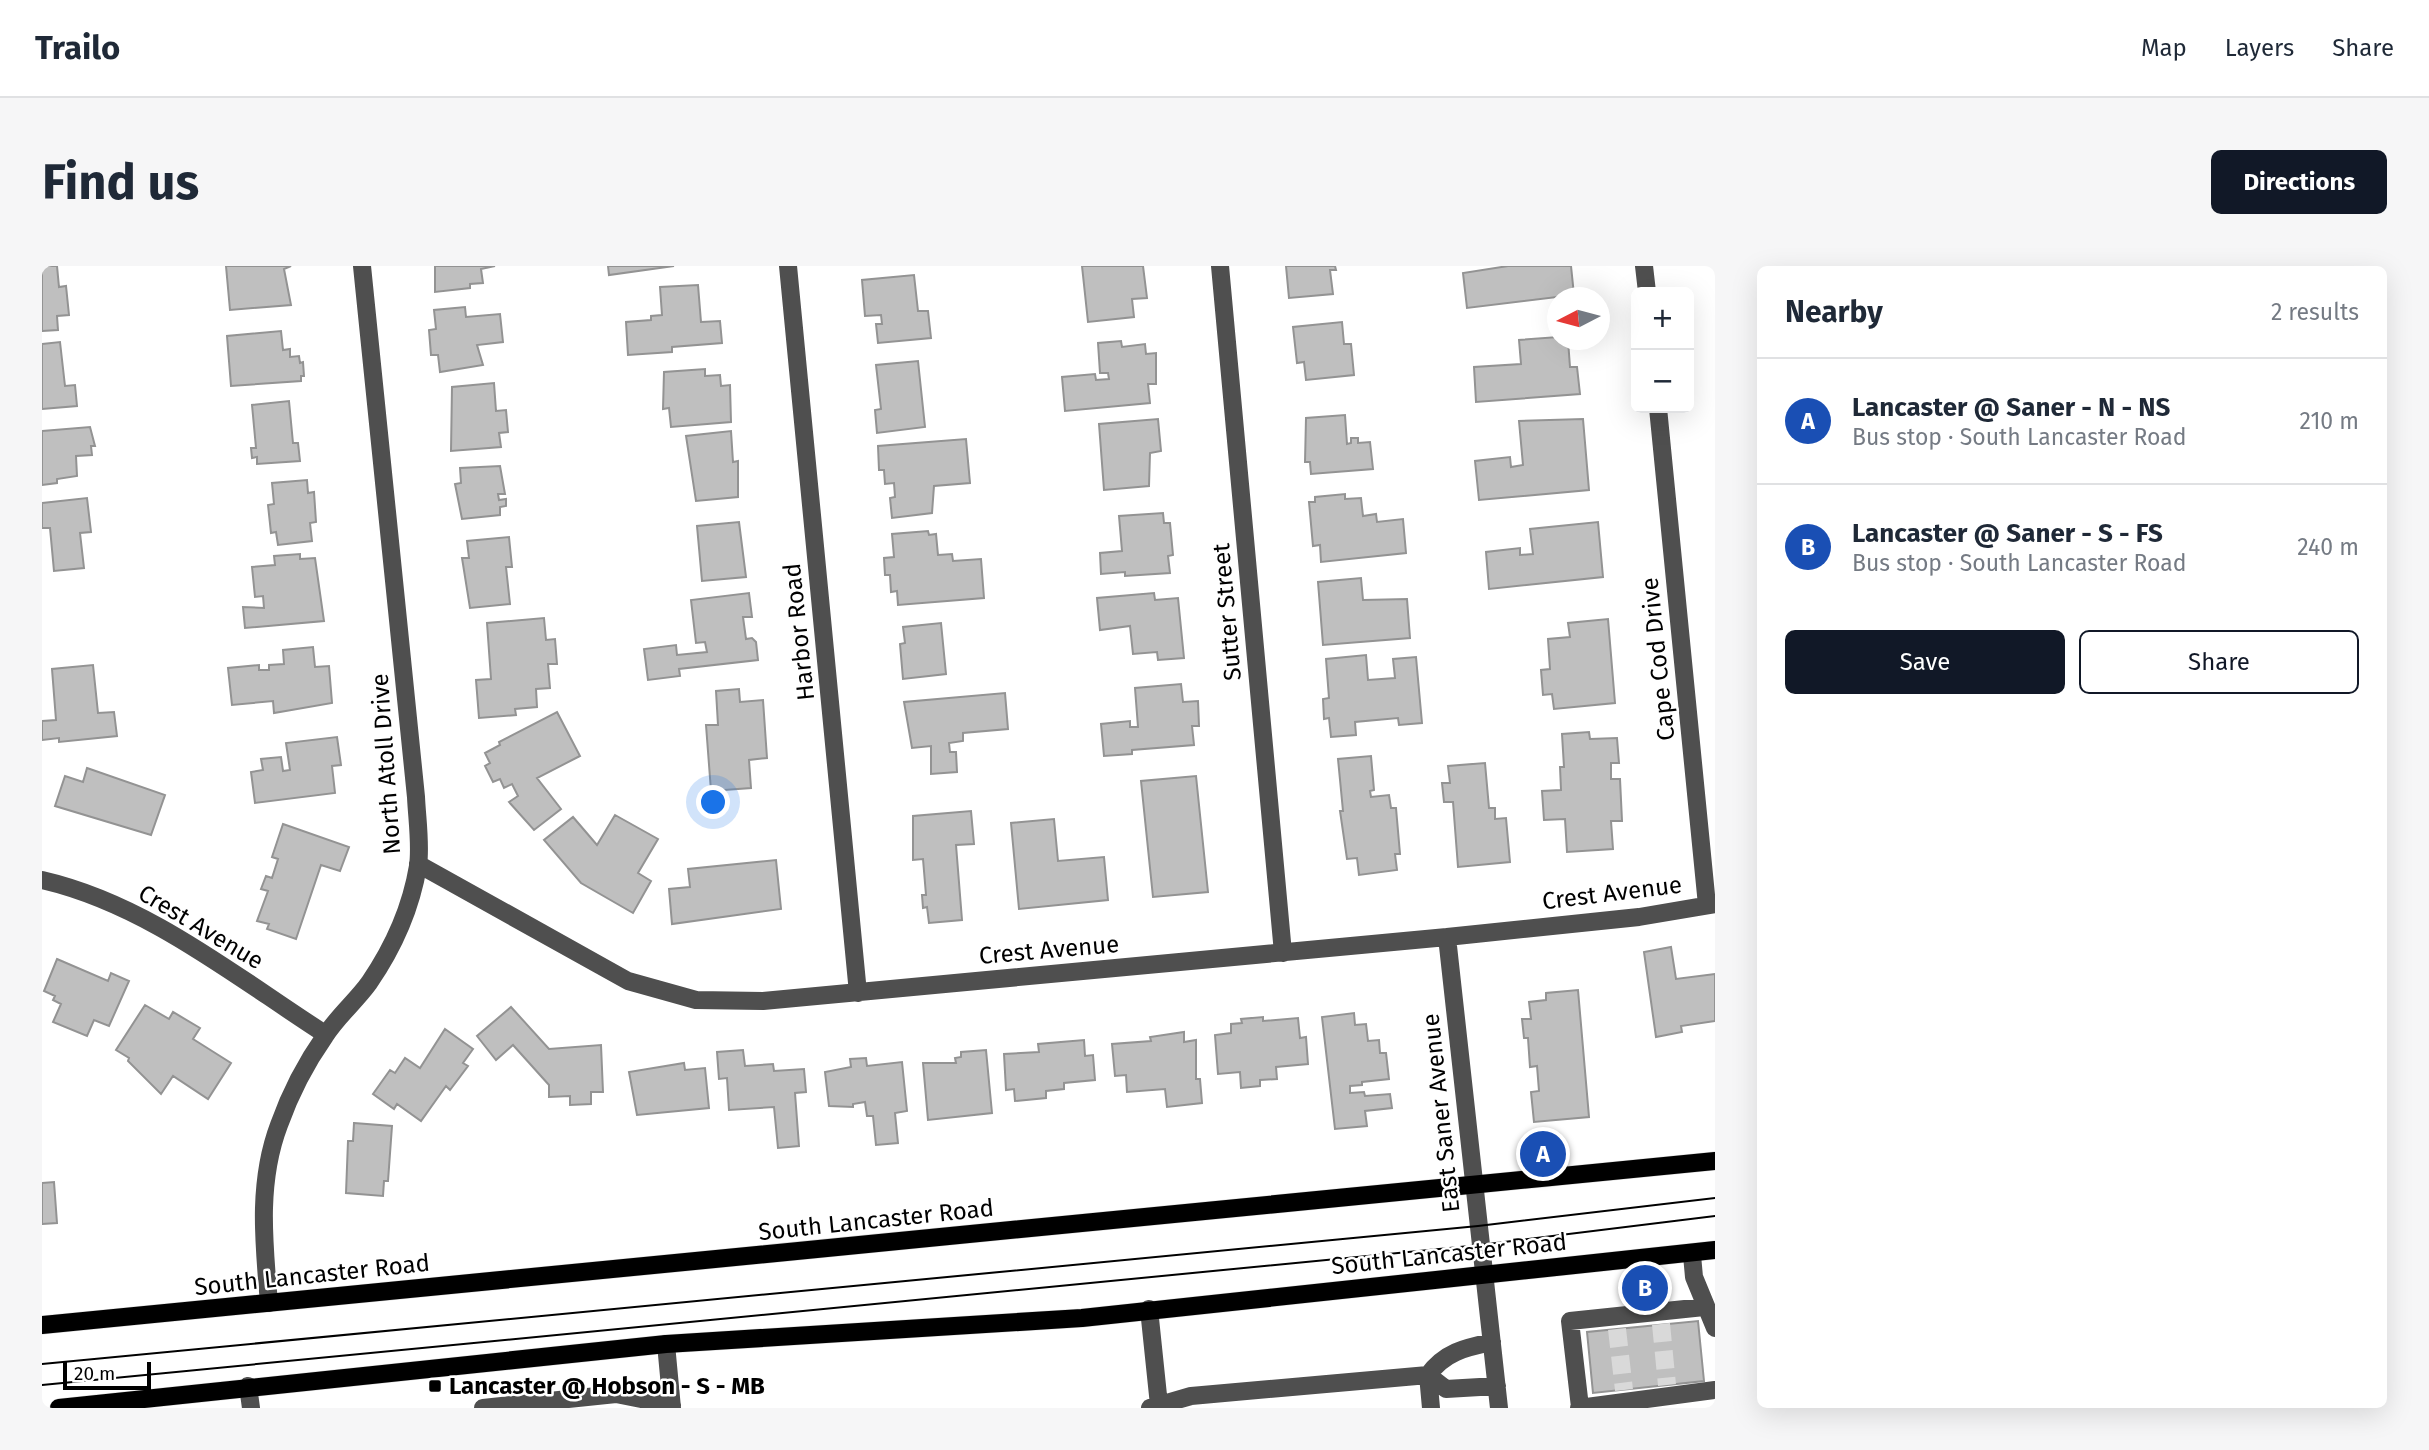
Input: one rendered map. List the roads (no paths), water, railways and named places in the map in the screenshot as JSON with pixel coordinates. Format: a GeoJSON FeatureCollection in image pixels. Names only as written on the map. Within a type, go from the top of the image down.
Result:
{"type":"FeatureCollection","features":[{"type":"Feature","properties":{"kind":"main road","name":"South Lancaster Road"},"geometry":{"type":"LineString","coordinates":[[42,1325],[1473,1187],[1715,1161]]}},
{"type":"Feature","properties":{"kind":"main road","name":"South Lancaster Road"},"geometry":{"type":"LineString","coordinates":[[59,1408],[248,1386],[666,1345],[1082,1318],[1692,1255],[1715,1250]]}},
{"type":"Feature","properties":{"kind":"street","name":"North Atoll Drive"},"geometry":{"type":"LineString","coordinates":[[269,1303],[262,1232],[266,1175],[278,1127],[296,1084],[325,1034],[369,983],[396,938],[409,902],[418,863],[416,797],[362,266]]}},
{"type":"Feature","properties":{"kind":"street","name":"Harbor Road"},"geometry":{"type":"LineString","coordinates":[[788,266],[859,993]]}},
{"type":"Feature","properties":{"kind":"street","name":"Sutter Street"},"geometry":{"type":"LineString","coordinates":[[1220,266],[1283,953]]}},
{"type":"Feature","properties":{"kind":"street"},"geometry":{"type":"LineString","coordinates":[[1644,266],[1646,287]]}},
{"type":"Feature","properties":{"kind":"street","name":"Cape Cod Drive"},"geometry":{"type":"LineString","coordinates":[[1659,413],[1711,904]]}},
{"type":"Feature","properties":{"kind":"street","name":"Crest Avenue"},"geometry":{"type":"LineString","coordinates":[[418,863],[628,981],[696,1000],[763,1002],[1283,953],[1639,917],[1711,904]]}},
{"type":"Feature","properties":{"kind":"street","name":"Crest Avenue"},"geometry":{"type":"LineString","coordinates":[[42,880],[109,901],[166,931],[325,1034]]}},
{"type":"Feature","properties":{"kind":"street","name":"East Saner Avenue"},"geometry":{"type":"LineString","coordinates":[[1447,937],[1499,1408]]}},
{"type":"Feature","properties":{"kind":"street"},"geometry":{"type":"LineString","coordinates":[[1692,1255],[1694,1277],[1704,1307],[1715,1328]]}},
{"type":"Feature","properties":{"kind":"street"},"geometry":{"type":"LineString","coordinates":[[1704,1307],[1660,1318],[1616,1322],[1570,1321],[1579,1408],[1624,1396],[1715,1390]]}},
{"type":"Feature","properties":{"kind":"street"},"geometry":{"type":"LineString","coordinates":[[1149,1309],[1155,1407],[1191,1396],[1250,1400],[1428,1375],[1446,1389],[1497,1386]]}},
{"type":"Feature","properties":{"kind":"street"},"geometry":{"type":"LineString","coordinates":[[1431,1408],[1428,1375],[1440,1359],[1459,1349],[1492,1342]]}},
{"type":"Feature","properties":{"kind":"street"},"geometry":{"type":"LineString","coordinates":[[483,1408],[616,1394],[672,1407],[666,1345]]}},
{"type":"Feature","properties":{"kind":"street"},"geometry":{"type":"LineString","coordinates":[[248,1386],[251,1408]]}},
{"type":"Feature","properties":{"kind":"tunnel"},"geometry":{"type":"LineString","coordinates":[[1661,1324],[1667,1385]]}},
{"type":"Feature","properties":{"kind":"tunnel"},"geometry":{"type":"LineString","coordinates":[[1617,1329],[1624,1390]]}},
{"type":"Feature","properties":{"kind":"tram line"},"geometry":{"type":"LineString","coordinates":[[42,1364],[1478,1226],[1715,1198]]}},
{"type":"Feature","properties":{"kind":"tram line"},"geometry":{"type":"LineString","coordinates":[[42,1385],[1480,1245],[1715,1216]]}},
{"type":"Feature","properties":{"kind":"place","name":"Lancaster @ Saner - N - NS"},"geometry":{"type":"Point","coordinates":[1543,1154]}},
{"type":"Feature","properties":{"kind":"place","name":"Lancaster @ Saner - S - FS"},"geometry":{"type":"Point","coordinates":[1645,1288]}},
{"type":"Feature","properties":{"kind":"place","name":"Lancaster @ Hobson - S - MB"},"geometry":{"type":"Point","coordinates":[435,1386]}}]}
